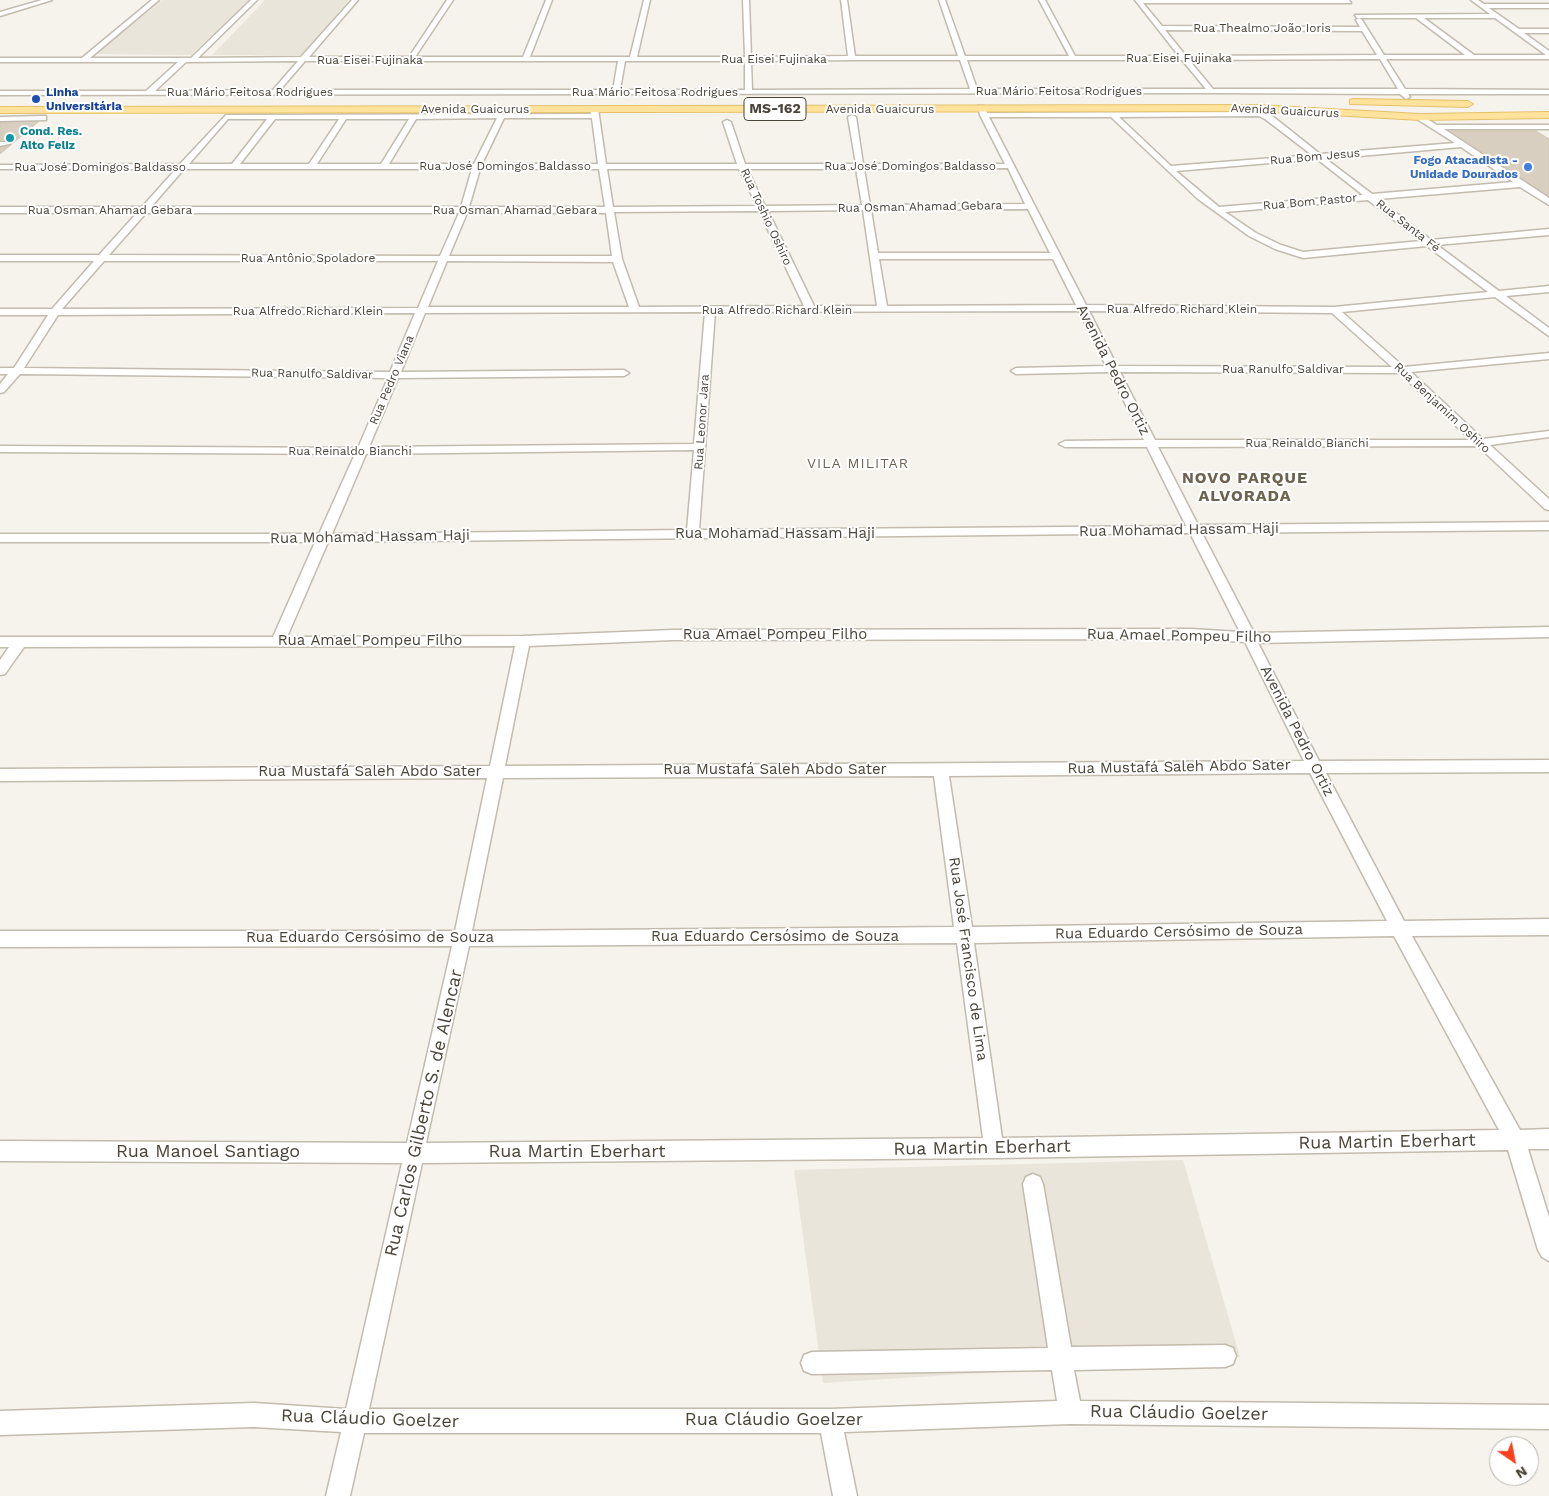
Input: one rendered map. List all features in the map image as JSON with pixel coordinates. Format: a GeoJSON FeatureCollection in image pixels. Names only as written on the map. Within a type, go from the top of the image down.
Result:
{"type":"FeatureCollection","features":[{"type":"Feature","properties":{"kind":"main road","name":"Avenida Guaicurus"},"geometry":{"type":"LineString","coordinates":[[0,105],[1340,102],[1481,105]]}},
{"type":"Feature","properties":{"kind":"main road"},"geometry":{"type":"LineString","coordinates":[[1382,102],[1376,106],[1376,110],[1388,116]]}},
{"type":"Feature","properties":{"kind":"main road"},"geometry":{"type":"LineString","coordinates":[[1434,103],[1451,110],[1452,113],[1449,116]]}},
{"type":"Feature","properties":{"kind":"main road"},"geometry":{"type":"LineString","coordinates":[[1502,106],[1549,106]]}},
{"type":"Feature","properties":{"kind":"main road","name":"Avenida Guaicurus"},"geometry":{"type":"LineString","coordinates":[[0,110],[982,112],[1259,108],[1420,117],[1549,115]]}},
{"type":"Feature","properties":{"kind":"street"},"geometry":{"type":"LineString","coordinates":[[0,14],[49,0]]}},
{"type":"Feature","properties":{"kind":"street"},"geometry":{"type":"LineString","coordinates":[[83,60],[156,0]]}},
{"type":"Feature","properties":{"kind":"street"},"geometry":{"type":"LineString","coordinates":[[192,60],[254,0]]}},
{"type":"Feature","properties":{"kind":"street"},"geometry":{"type":"LineString","coordinates":[[275,92],[355,0]]}},
{"type":"Feature","properties":{"kind":"street"},"geometry":{"type":"LineString","coordinates":[[410,60],[450,0]]}},
{"type":"Feature","properties":{"kind":"street"},"geometry":{"type":"LineString","coordinates":[[526,59],[549,0]]}},
{"type":"Feature","properties":{"kind":"street"},"geometry":{"type":"LineString","coordinates":[[633,60],[647,0]]}},
{"type":"Feature","properties":{"kind":"street"},"geometry":{"type":"LineString","coordinates":[[746,0],[748,91]]}},
{"type":"Feature","properties":{"kind":"street"},"geometry":{"type":"LineString","coordinates":[[844,0],[852,59]]}},
{"type":"Feature","properties":{"kind":"street"},"geometry":{"type":"LineString","coordinates":[[942,0],[960,58],[974,91]]}},
{"type":"Feature","properties":{"kind":"street"},"geometry":{"type":"LineString","coordinates":[[1042,0],[1074,58]]}},
{"type":"Feature","properties":{"kind":"street"},"geometry":{"type":"LineString","coordinates":[[1474,0],[1549,56]]}},
{"type":"Feature","properties":{"kind":"street"},"geometry":{"type":"LineString","coordinates":[[1139,1],[1349,1],[1363,29],[1410,102]]}},
{"type":"Feature","properties":{"kind":"street"},"geometry":{"type":"LineString","coordinates":[[1139,1],[1211,91]]}},
{"type":"Feature","properties":{"kind":"street"},"geometry":{"type":"LineString","coordinates":[[9,4],[34,4]]}},
{"type":"Feature","properties":{"kind":"street"},"geometry":{"type":"LineString","coordinates":[[1482,6],[1549,6]]}},
{"type":"Feature","properties":{"kind":"street"},"geometry":{"type":"LineString","coordinates":[[1358,16],[1496,16]]}},
{"type":"Feature","properties":{"kind":"street"},"geometry":{"type":"LineString","coordinates":[[1419,17],[1472,58]]}},
{"type":"Feature","properties":{"kind":"street","name":"Rua Thealmo João Ioris"},"geometry":{"type":"LineString","coordinates":[[1161,28],[1363,29]]}},
{"type":"Feature","properties":{"kind":"street"},"geometry":{"type":"LineString","coordinates":[[1517,31],[1549,31]]}},
{"type":"Feature","properties":{"kind":"street","name":"Rua Eisei Fujinaka"},"geometry":{"type":"LineString","coordinates":[[0,60],[1472,58],[1549,56]]}},
{"type":"Feature","properties":{"kind":"street"},"geometry":{"type":"LineString","coordinates":[[149,92],[184,60]]}},
{"type":"Feature","properties":{"kind":"street"},"geometry":{"type":"LineString","coordinates":[[616,92],[622,60]]}},
{"type":"Feature","properties":{"kind":"street","name":"Rua Mário Feitosa Rodrigues"},"geometry":{"type":"LineString","coordinates":[[0,93],[748,91],[1549,92]]}},
{"type":"Feature","properties":{"kind":"street"},"geometry":{"type":"LineString","coordinates":[[0,390],[17,371],[55,311],[226,117],[501,117],[594,112],[617,258],[635,310]]}},
{"type":"Feature","properties":{"kind":"street"},"geometry":{"type":"LineString","coordinates":[[982,112],[1113,115],[1169,169],[1218,210],[1278,249],[1303,255],[1549,232]]}},
{"type":"Feature","properties":{"kind":"street","name":"Avenida Pedro Ortiz"},"geometry":{"type":"LineString","coordinates":[[982,112],[1314,766],[1399,928],[1515,1140],[1549,1250]]}},
{"type":"Feature","properties":{"kind":"street","name":"Rua Santa Fé"},"geometry":{"type":"LineString","coordinates":[[1113,115],[1260,114],[1268,117],[1429,243],[1549,333]]}},
{"type":"Feature","properties":{"kind":"street"},"geometry":{"type":"LineString","coordinates":[[312,166],[344,116]]}},
{"type":"Feature","properties":{"kind":"street"},"geometry":{"type":"LineString","coordinates":[[384,166],[414,116]]}},
{"type":"Feature","properties":{"kind":"street"},"geometry":{"type":"LineString","coordinates":[[234,167],[273,117]]}},
{"type":"Feature","properties":{"kind":"street","name":"Rua Pedro Viana"},"geometry":{"type":"LineString","coordinates":[[278,641],[362,451],[464,210],[477,166],[501,117]]}},
{"type":"Feature","properties":{"kind":"street"},"geometry":{"type":"LineString","coordinates":[[852,117],[883,310]]}},
{"type":"Feature","properties":{"kind":"street"},"geometry":{"type":"LineString","coordinates":[[1420,117],[1549,202]]}},
{"type":"Feature","properties":{"kind":"street"},"geometry":{"type":"LineString","coordinates":[[0,119],[44,118]]}},
{"type":"Feature","properties":{"kind":"street","name":"Rua Toshio Oshiro"},"geometry":{"type":"LineString","coordinates":[[727,122],[742,167],[811,310]]}},
{"type":"Feature","properties":{"kind":"street"},"geometry":{"type":"LineString","coordinates":[[1435,127],[1549,127]]}},
{"type":"Feature","properties":{"kind":"street","name":"Rua Bom Jesus"},"geometry":{"type":"LineString","coordinates":[[1169,169],[1462,145]]}},
{"type":"Feature","properties":{"kind":"street","name":"Rua José Domingos Baldasso"},"geometry":{"type":"LineString","coordinates":[[0,167],[1010,166]]}},
{"type":"Feature","properties":{"kind":"street","name":"Rua Bom Pastor"},"geometry":{"type":"LineString","coordinates":[[1218,210],[1521,184]]}},
{"type":"Feature","properties":{"kind":"street","name":"Rua Osman Ahamad Gebara"},"geometry":{"type":"LineString","coordinates":[[0,210],[608,210],[1030,206]]}},
{"type":"Feature","properties":{"kind":"street"},"geometry":{"type":"LineString","coordinates":[[874,256],[1055,256]]}},
{"type":"Feature","properties":{"kind":"street","name":"Rua Antônio Spoladore"},"geometry":{"type":"LineString","coordinates":[[0,258],[617,258]]}},
{"type":"Feature","properties":{"kind":"street","name":"Rua Alfredo Richard Klein"},"geometry":{"type":"LineString","coordinates":[[0,312],[1081,308],[1334,310],[1549,289]]}},
{"type":"Feature","properties":{"kind":"street","name":"Rua Leonor Jara"},"geometry":{"type":"LineString","coordinates":[[693,533],[710,310]]}},
{"type":"Feature","properties":{"kind":"street","name":"Rua Benjamim Oshiro"},"geometry":{"type":"LineString","coordinates":[[1334,310],[1549,506]]}},
{"type":"Feature","properties":{"kind":"street","name":"Rua Ranulfo Saldivar"},"geometry":{"type":"LineString","coordinates":[[1016,371],[1112,369],[1402,370],[1549,356]]}},
{"type":"Feature","properties":{"kind":"street","name":"Rua Ranulfo Saldivar"},"geometry":{"type":"LineString","coordinates":[[0,371],[394,375],[624,373]]}},
{"type":"Feature","properties":{"kind":"street","name":"Rua Reinaldo Bianchi"},"geometry":{"type":"LineString","coordinates":[[1065,444],[1479,443],[1549,434]]}},
{"type":"Feature","properties":{"kind":"street","name":"Rua Reinaldo Bianchi"},"geometry":{"type":"LineString","coordinates":[[0,449],[362,451],[700,447]]}},
{"type":"Feature","properties":{"kind":"street","name":"Rua Mohamad Hassam Haji"},"geometry":{"type":"LineString","coordinates":[[0,538],[324,538],[1549,526]]}},
{"type":"Feature","properties":{"kind":"street","name":"Rua Amael Pompeu Filho"},"geometry":{"type":"LineString","coordinates":[[0,642],[523,641],[693,635],[1191,634],[1250,638],[1549,632]]}},
{"type":"Feature","properties":{"kind":"street","name":"Rua Carlos Gilberto S. de Alencar"},"geometry":{"type":"LineString","coordinates":[[338,1496],[416,1153],[498,772],[523,641]]}},
{"type":"Feature","properties":{"kind":"street"},"geometry":{"type":"LineString","coordinates":[[0,670],[20,642]]}},
{"type":"Feature","properties":{"kind":"street","name":"Rua Mustafá Saleh Abdo Sater"},"geometry":{"type":"LineString","coordinates":[[0,775],[1549,766]]}},
{"type":"Feature","properties":{"kind":"street","name":"Rua José Francisco de Lima"},"geometry":{"type":"LineString","coordinates":[[941,770],[994,1148]]}},
{"type":"Feature","properties":{"kind":"street","name":"Rua Eduardo Cersósimo de Souza"},"geometry":{"type":"LineString","coordinates":[[0,938],[462,939],[965,936],[1549,927]]}},
{"type":"Feature","properties":{"kind":"street","name":"Rua Martin Eberhart"},"geometry":{"type":"LineString","coordinates":[[416,1153],[994,1148],[1549,1139]]}},
{"type":"Feature","properties":{"kind":"street","name":"Rua Manoel Santiago"},"geometry":{"type":"LineString","coordinates":[[0,1151],[416,1153]]}},
{"type":"Feature","properties":{"kind":"street"},"geometry":{"type":"LineString","coordinates":[[1033,1184],[1070,1412]]}},
{"type":"Feature","properties":{"kind":"street"},"geometry":{"type":"LineString","coordinates":[[812,1363],[1224,1356]]}},
{"type":"Feature","properties":{"kind":"street","name":"Rua Cláudio Goelzer"},"geometry":{"type":"LineString","coordinates":[[0,1423],[254,1415],[354,1421],[830,1421],[1070,1412],[1549,1417]]}},
{"type":"Feature","properties":{"kind":"street"},"geometry":{"type":"LineString","coordinates":[[830,1421],[845,1496]]}},
{"type":"Feature","properties":{"kind":"shaded area"},"geometry":{"type":"Polygon","coordinates":[[[163,0],[249,0],[191,55],[96,54],[163,0]]]}},
{"type":"Feature","properties":{"kind":"shaded area"},"geometry":{"type":"Polygon","coordinates":[[[265,0],[349,0],[303,55],[212,55],[265,0]]]}},
{"type":"Feature","properties":{"kind":"shaded area"},"geometry":{"type":"Polygon","coordinates":[[[1183,1160],[1240,1357],[823,1383],[794,1170],[1183,1160]]]}},
{"type":"Feature","properties":{"kind":"building","name":"Cond. Res. Alto Feliz"},"geometry":{"type":"Polygon","coordinates":[[[38,122],[11,145],[8,140],[0,140],[0,123],[38,122]]]}},
{"type":"Feature","properties":{"kind":"building","name":"Fogo Atacadista - Unidade Dourados"},"geometry":{"type":"Polygon","coordinates":[[[1451,131],[1536,131],[1549,139],[1549,196],[1451,131]]]}},
{"type":"Feature","properties":{"kind":"building"},"geometry":{"type":"Polygon","coordinates":[[[11,145],[0,154],[0,148],[11,145]]]}},
{"type":"Feature","properties":{"kind":"place","name":"Linha Universitária"},"geometry":{"type":"Point","coordinates":[36,99]}},
{"type":"Feature","properties":{"kind":"place","name":"Cond. Res. Alto Feliz"},"geometry":{"type":"Point","coordinates":[10,138]}},
{"type":"Feature","properties":{"kind":"place","name":"Fogo Atacadista - Unidade Dourados"},"geometry":{"type":"Point","coordinates":[1528,167]}},
{"type":"Feature","properties":{"kind":"district","name":"VILA MILITAR"},"geometry":{"type":"Point","coordinates":[858,464]}},
{"type":"Feature","properties":{"kind":"district","name":"NOVO PARQUE ALVORADA"},"geometry":{"type":"Point","coordinates":[1245,487]}}]}
